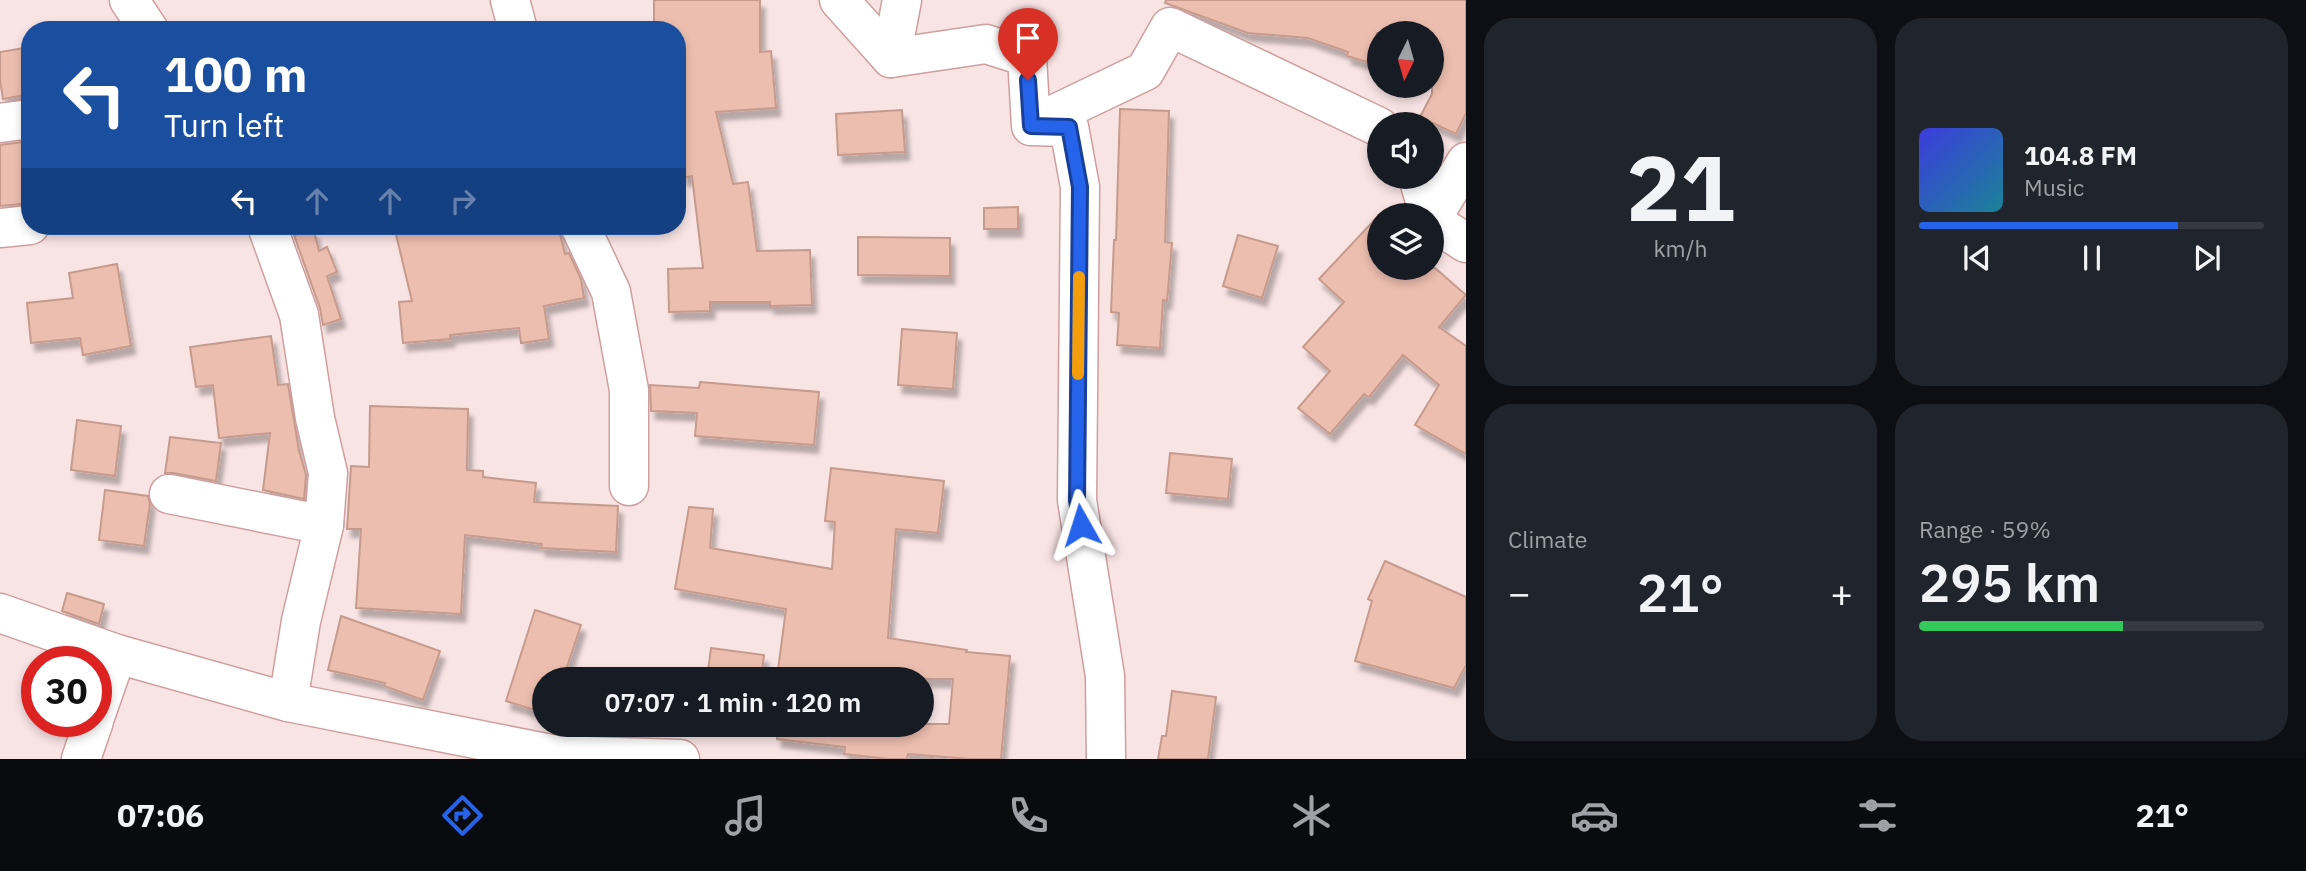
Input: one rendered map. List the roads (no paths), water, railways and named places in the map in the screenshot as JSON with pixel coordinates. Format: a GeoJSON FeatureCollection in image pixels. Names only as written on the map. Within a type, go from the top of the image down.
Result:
{"type":"FeatureCollection","features":[{"type":"Feature","properties":{"kind":"street"},"geometry":{"type":"LineString","coordinates":[[129,0],[143,21]]}},
{"type":"Feature","properties":{"kind":"street"},"geometry":{"type":"LineString","coordinates":[[510,0],[516,21]]}},
{"type":"Feature","properties":{"kind":"street"},"geometry":{"type":"LineString","coordinates":[[839,0],[891,58]]}},
{"type":"Feature","properties":{"kind":"street"},"geometry":{"type":"LineString","coordinates":[[891,58],[902,0]]}},
{"type":"Feature","properties":{"kind":"street"},"geometry":{"type":"LineString","coordinates":[[1031,126],[1145,71],[1172,14],[1367,120]]}},
{"type":"Feature","properties":{"kind":"street"},"geometry":{"type":"LineString","coordinates":[[891,58],[986,44],[1027,57],[1031,126]]}},
{"type":"Feature","properties":{"kind":"street"},"geometry":{"type":"LineString","coordinates":[[0,123],[21,120]]}},
{"type":"Feature","properties":{"kind":"street"},"geometry":{"type":"LineString","coordinates":[[1031,126],[1069,127],[1080,187],[1077,500],[1105,676],[1106,759]]}},
{"type":"Feature","properties":{"kind":"street"},"geometry":{"type":"LineString","coordinates":[[1440,203],[1466,162]]}},
{"type":"Feature","properties":{"kind":"street"},"geometry":{"type":"LineString","coordinates":[[0,228],[21,226]]}},
{"type":"Feature","properties":{"kind":"street"},"geometry":{"type":"LineString","coordinates":[[1444,227],[1466,243]]}},
{"type":"Feature","properties":{"kind":"street"},"geometry":{"type":"LineString","coordinates":[[270,235],[299,315],[315,418],[328,473],[324,525],[301,621],[288,702]]}},
{"type":"Feature","properties":{"kind":"street"},"geometry":{"type":"LineString","coordinates":[[583,235],[611,292],[629,390],[629,486]]}},
{"type":"Feature","properties":{"kind":"street"},"geometry":{"type":"LineString","coordinates":[[169,494],[324,525]]}},
{"type":"Feature","properties":{"kind":"street"},"geometry":{"type":"LineString","coordinates":[[0,613],[117,654],[288,702],[555,757],[680,759]]}},
{"type":"Feature","properties":{"kind":"street"},"geometry":{"type":"LineString","coordinates":[[112,669],[117,654]]}},
{"type":"Feature","properties":{"kind":"street"},"geometry":{"type":"LineString","coordinates":[[81,759],[89,737]]}}]}
